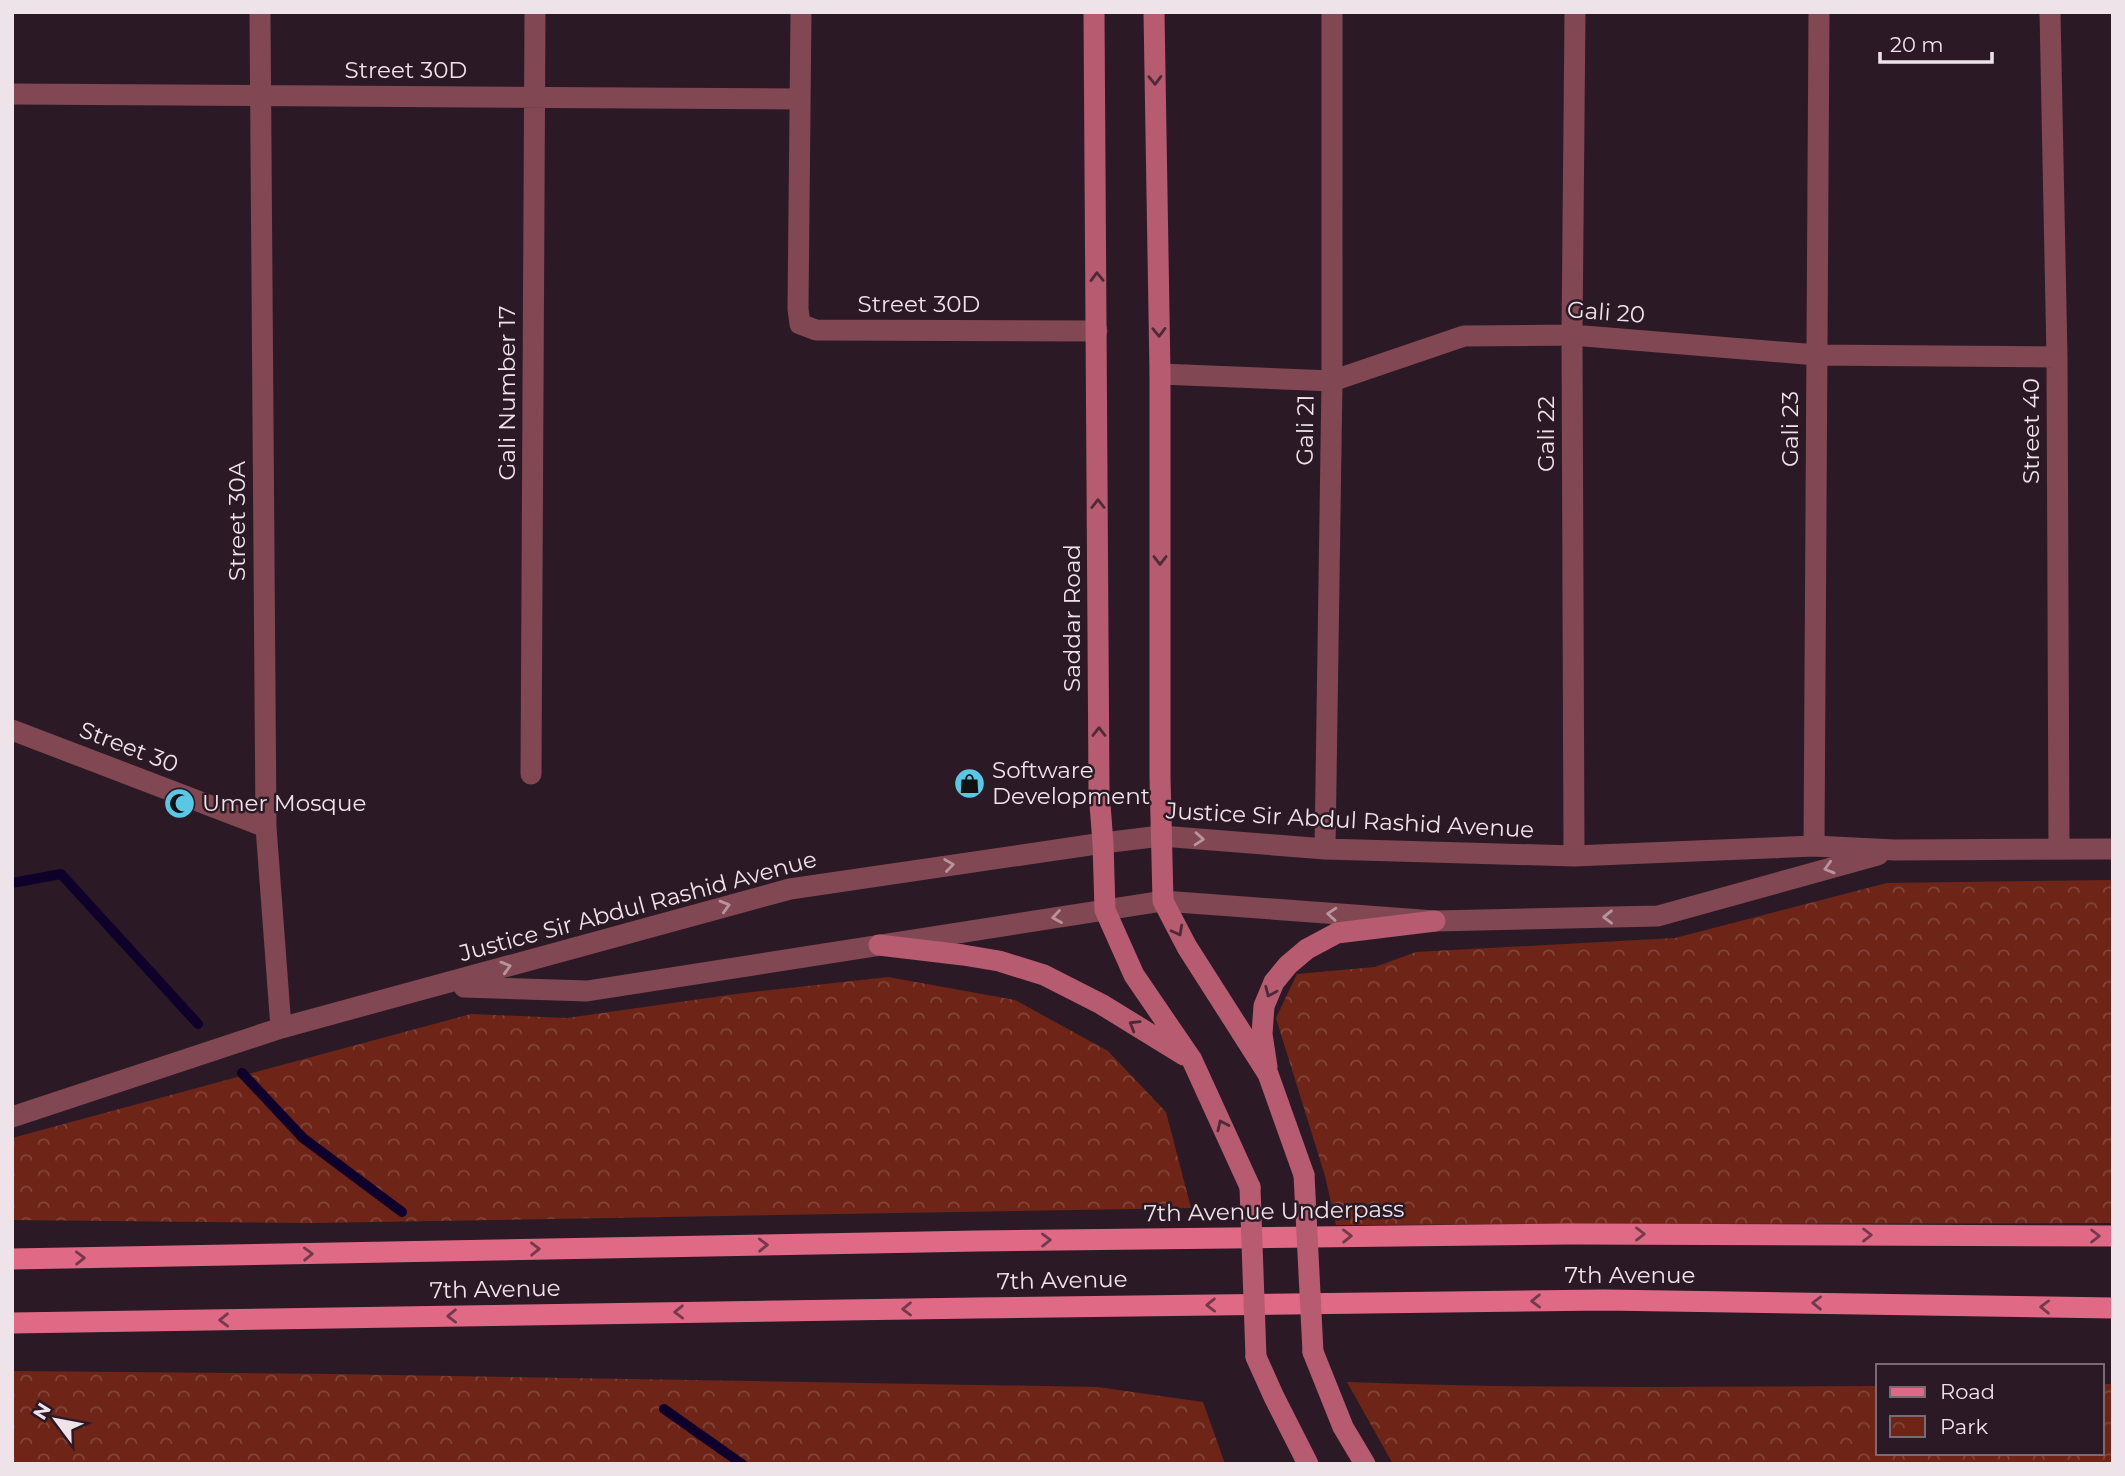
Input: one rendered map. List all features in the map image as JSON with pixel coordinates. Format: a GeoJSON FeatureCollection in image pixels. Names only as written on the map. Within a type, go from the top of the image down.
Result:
{"type":"FeatureCollection","features":[{"type":"Feature","properties":{"kind":"main road","name":"7th Avenue"},"geometry":{"type":"LineString","coordinates":[[1571,1234],[2113,1236]]}},
{"type":"Feature","properties":{"kind":"main road","name":"7th Avenue Underpass"},"geometry":{"type":"LineString","coordinates":[[978,1241],[1571,1234]]}},
{"type":"Feature","properties":{"kind":"main road","name":"7th Avenue"},"geometry":{"type":"LineString","coordinates":[[12,1259],[978,1241]]}},
{"type":"Feature","properties":{"kind":"main road","name":"7th Avenue"},"geometry":{"type":"LineString","coordinates":[[12,1323],[1604,1300],[2113,1308]]}},
{"type":"Feature","properties":{"kind":"street","name":"Street 30A"},"geometry":{"type":"LineString","coordinates":[[260,12],[266,827],[281,1028]]}},
{"type":"Feature","properties":{"kind":"street","name":"Gali Number 17"},"geometry":{"type":"LineString","coordinates":[[531,774],[535,12]]}},
{"type":"Feature","properties":{"kind":"street","name":"Street 30D"},"geometry":{"type":"LineString","coordinates":[[801,12],[800,324],[816,330],[1097,331]]}},
{"type":"Feature","properties":{"kind":"street","name":"Saddar Road"},"geometry":{"type":"LineString","coordinates":[[1094,12],[1099,792],[1105,909],[1133,975],[1192,1060],[1250,1187],[1256,1357],[1274,1397]]}},
{"type":"Feature","properties":{"kind":"street"},"geometry":{"type":"LineString","coordinates":[[1154,12],[1160,374],[1163,901],[1186,947],[1268,1074]]}},
{"type":"Feature","properties":{"kind":"street","name":"Gali 21"},"geometry":{"type":"LineString","coordinates":[[1325,849],[1332,381],[1332,12]]}},
{"type":"Feature","properties":{"kind":"street","name":"Gali 22"},"geometry":{"type":"LineString","coordinates":[[1574,856],[1572,335],[1575,12]]}},
{"type":"Feature","properties":{"kind":"street","name":"Gali 23"},"geometry":{"type":"LineString","coordinates":[[1814,846],[1819,12]]}},
{"type":"Feature","properties":{"kind":"street","name":"Street 40"},"geometry":{"type":"LineString","coordinates":[[2050,12],[2057,357],[2059,849]]}},
{"type":"Feature","properties":{"kind":"street","name":"Street 30D"},"geometry":{"type":"LineString","coordinates":[[12,94],[800,99]]}},
{"type":"Feature","properties":{"kind":"street","name":"Gali 20"},"geometry":{"type":"LineString","coordinates":[[1160,374],[1332,381],[1464,336],[1572,335],[1817,355],[2057,357]]}},
{"type":"Feature","properties":{"kind":"street","name":"Street 30"},"geometry":{"type":"LineString","coordinates":[[12,730],[266,827]]}},
{"type":"Feature","properties":{"kind":"street","name":"Justice Sir Abdul Rashid Avenue"},"geometry":{"type":"LineString","coordinates":[[12,1116],[281,1028],[790,888],[1103,843],[1161,836],[1325,849],[1574,856],[1814,846],[1895,850],[2113,849]]}},
{"type":"Feature","properties":{"kind":"street","name":"Justice Sir Abdul Rashid Avenue"},"geometry":{"type":"LineString","coordinates":[[440,986],[587,990],[1163,901],[1435,921],[1658,916],[1895,850]]}},
{"type":"Feature","properties":{"kind":"street"},"geometry":{"type":"LineString","coordinates":[[1365,1464],[1343,1427],[1313,1352],[1304,1175],[1268,1074],[1262,1034],[1264,1006],[1274,982],[1289,965],[1307,948],[1337,933],[1435,921]]}},
{"type":"Feature","properties":{"kind":"street"},"geometry":{"type":"LineString","coordinates":[[879,945],[999,961],[1044,975],[1101,1004],[1192,1060]]}},
{"type":"Feature","properties":{"kind":"street"},"geometry":{"type":"LineString","coordinates":[[1274,1397],[1291,1464]]}},
{"type":"Feature","properties":{"kind":"street"},"geometry":{"type":"LineString","coordinates":[[1274,1397],[1308,1464]]}},
{"type":"Feature","properties":{"kind":"street"},"geometry":{"type":"LineString","coordinates":[[1343,1427],[1370,1464]]}},
{"type":"Feature","properties":{"kind":"green space"},"geometry":{"type":"Polygon","coordinates":[[[2113,880],[2113,1223],[1336,1225],[1325,1176],[1276,1018],[1297,974],[1375,967],[1416,952],[1675,938],[1887,883],[2113,880]]]}},
{"type":"Feature","properties":{"kind":"green space"},"geometry":{"type":"Polygon","coordinates":[[[888,977],[1015,1000],[1108,1051],[1166,1112],[1191,1208],[313,1223],[12,1220],[12,1138],[471,1014],[567,1018],[743,993],[888,977]]]}},
{"type":"Feature","properties":{"kind":"green space"},"geometry":{"type":"Polygon","coordinates":[[[12,1371],[1097,1387],[1203,1402],[1225,1464],[12,1464],[12,1371]]]}},
{"type":"Feature","properties":{"kind":"green space"},"geometry":{"type":"Polygon","coordinates":[[[1347,1382],[1546,1387],[1876,1386],[1876,1455],[2104,1455],[2104,1384],[2113,1384],[2113,1464],[1393,1464],[1347,1382]]]}},
{"type":"Feature","properties":{"kind":"waterway"},"geometry":{"type":"LineString","coordinates":[[12,883],[61,874],[198,1024]]}},
{"type":"Feature","properties":{"kind":"waterway"},"geometry":{"type":"LineString","coordinates":[[242,1073],[303,1138],[402,1212]]}},
{"type":"Feature","properties":{"kind":"waterway"},"geometry":{"type":"LineString","coordinates":[[664,1409],[742,1464]]}},
{"type":"Feature","properties":{"kind":"place","name":"Software Development"},"geometry":{"type":"Point","coordinates":[969,783]}},
{"type":"Feature","properties":{"kind":"place","name":"Umer Mosque"},"geometry":{"type":"Point","coordinates":[179,803]}}]}
